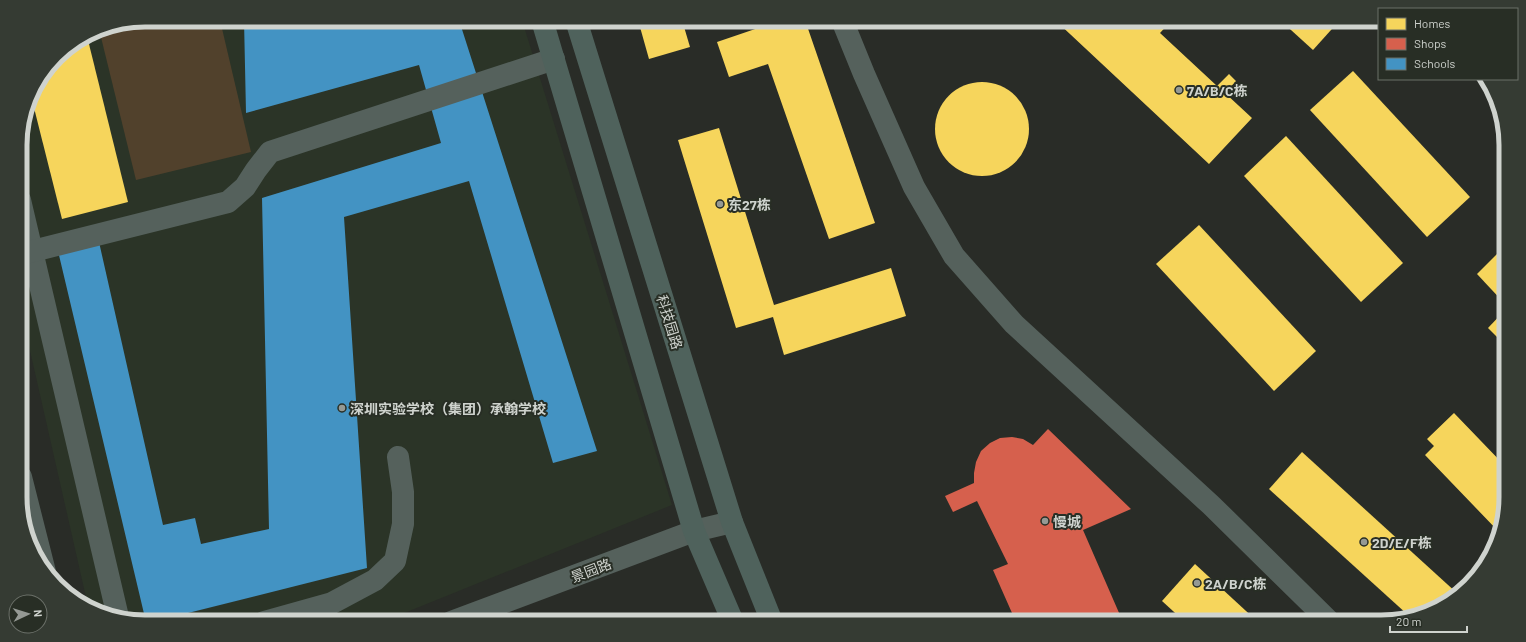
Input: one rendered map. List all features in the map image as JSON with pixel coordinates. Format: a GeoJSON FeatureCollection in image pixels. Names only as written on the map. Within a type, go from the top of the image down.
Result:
{"type":"FeatureCollection","features":[{"type":"Feature","properties":{"kind":"main road"},"geometry":{"type":"LineString","coordinates":[[544,27],[694,531],[729,615]]}},
{"type":"Feature","properties":{"kind":"main road","name":"科技园路"},"geometry":{"type":"LineString","coordinates":[[578,27],[732,522],[769,615]]}},
{"type":"Feature","properties":{"kind":"street"},"geometry":{"type":"LineString","coordinates":[[845,27],[914,187],[954,256],[1014,324],[1211,505],[1323,615]]}},
{"type":"Feature","properties":{"kind":"street"},"geometry":{"type":"LineString","coordinates":[[27,253],[228,202],[245,187],[270,152],[554,59]]}},
{"type":"Feature","properties":{"kind":"street"},"geometry":{"type":"LineString","coordinates":[[27,257],[117,612]]}},
{"type":"Feature","properties":{"kind":"street"},"geometry":{"type":"LineString","coordinates":[[289,615],[332,603],[375,580],[395,561],[403,524],[403,492],[398,457]]}},
{"type":"Feature","properties":{"kind":"street"},"geometry":{"type":"LineString","coordinates":[[28,509],[33,533]]}},
{"type":"Feature","properties":{"kind":"street","name":"景园路"},"geometry":{"type":"LineString","coordinates":[[470,615],[694,531],[732,522]]}},
{"type":"Feature","properties":{"kind":"shaded area","name":"深圳实验学校（集团）承翰学校"},"geometry":{"type":"Polygon","coordinates":[[[137,27],[524,27],[672,505],[399,615],[137,615],[107,609],[86,599],[27,337],[27,137],[33,107],[39,93],[51,73],[61,61],[73,51],[93,39],[107,33],[137,27]]]}},
{"type":"Feature","properties":{"kind":"shaded area"},"geometry":{"type":"Polygon","coordinates":[[[137,27],[222,27],[251,152],[136,180],[101,36],[122,29],[137,27]]]}},
{"type":"Feature","properties":{"kind":"building: Homes"},"geometry":{"type":"Polygon","coordinates":[[[640,27],[684,27],[690,47],[649,59],[640,27]]]}},
{"type":"Feature","properties":{"kind":"building: Homes"},"geometry":{"type":"Polygon","coordinates":[[[761,27],[807,27],[875,223],[829,239],[768,64],[729,77],[717,42],[761,27]]]}},
{"type":"Feature","properties":{"kind":"building: Homes","name":"7A/B/C栋"},"geometry":{"type":"Polygon","coordinates":[[[1062,27],[1166,27],[1160,33],[1217,86],[1229,74],[1236,81],[1225,93],[1252,118],[1209,164],[1062,27]]]}},
{"type":"Feature","properties":{"kind":"building: Homes"},"geometry":{"type":"Polygon","coordinates":[[[1288,27],[1334,27],[1313,50],[1288,27]]]}},
{"type":"Feature","properties":{"kind":"building: Homes"},"geometry":{"type":"Polygon","coordinates":[[[88,42],[128,202],[62,219],[33,106],[47,79],[61,61],[73,51],[88,42]]]}},
{"type":"Feature","properties":{"kind":"building: Homes"},"geometry":{"type":"Polygon","coordinates":[[[1353,71],[1470,197],[1427,237],[1310,110],[1353,71]]]}},
{"type":"Feature","properties":{"kind":"building: Homes"},"geometry":{"type":"Polygon","coordinates":[[[982,82],[1000,86],[1015,96],[1025,111],[1029,129],[1025,147],[1015,162],[1000,172],[982,176],[964,172],[949,162],[939,147],[935,129],[939,111],[949,96],[964,86],[982,82]]]}},
{"type":"Feature","properties":{"kind":"building: Homes","name":"东27栋"},"geometry":{"type":"Polygon","coordinates":[[[719,128],[774,305],[891,268],[906,316],[784,355],[773,317],[736,328],[678,140],[719,128]]]}},
{"type":"Feature","properties":{"kind":"building: Homes"},"geometry":{"type":"Polygon","coordinates":[[[1286,136],[1403,263],[1361,302],[1244,176],[1286,136]]]}},
{"type":"Feature","properties":{"kind":"building: Homes"},"geometry":{"type":"Polygon","coordinates":[[[1199,225],[1316,351],[1274,391],[1156,264],[1199,225]]]}},
{"type":"Feature","properties":{"kind":"building: Homes"},"geometry":{"type":"Polygon","coordinates":[[[1499,252],[1499,298],[1477,274],[1499,252]]]}},
{"type":"Feature","properties":{"kind":"building: Homes"},"geometry":{"type":"Polygon","coordinates":[[[1499,316],[1499,339],[1488,328],[1499,316]]]}},
{"type":"Feature","properties":{"kind":"building: Homes"},"geometry":{"type":"Polygon","coordinates":[[[1454,413],[1499,460],[1499,505],[1495,528],[1425,455],[1434,446],[1427,439],[1454,413]]]}},
{"type":"Feature","properties":{"kind":"building: Homes","name":"2D/E/F栋"},"geometry":{"type":"Polygon","coordinates":[[[1302,452],[1454,590],[1433,603],[1405,613],[1269,489],[1302,452]]]}},
{"type":"Feature","properties":{"kind":"building: Homes","name":"2A/B/C栋"},"geometry":{"type":"Polygon","coordinates":[[[1195,564],[1250,615],[1177,615],[1162,601],[1195,564]]]}},
{"type":"Feature","properties":{"kind":"building: Shops","name":"慢城"},"geometry":{"type":"Polygon","coordinates":[[[1048,429],[1131,509],[1083,530],[1120,615],[1013,615],[993,570],[1008,564],[977,501],[953,512],[945,496],[974,483],[976,462],[981,451],[990,443],[1000,438],[1012,437],[1023,439],[1033,445],[1048,429]]]}},
{"type":"Feature","properties":{"kind":"building: Schools"},"geometry":{"type":"Polygon","coordinates":[[[244,27],[461,27],[597,451],[553,463],[469,181],[344,217],[367,568],[180,615],[144,615],[58,251],[99,242],[163,525],[195,518],[201,544],[269,529],[262,198],[441,143],[419,65],[246,113],[244,27]]]}},
{"type":"Feature","properties":{"kind":"place","name":"7A/B/C栋"},"geometry":{"type":"Point","coordinates":[1179,90]}},
{"type":"Feature","properties":{"kind":"place","name":"东27栋"},"geometry":{"type":"Point","coordinates":[720,204]}},
{"type":"Feature","properties":{"kind":"place","name":"深圳实验学校（集团）承翰学校"},"geometry":{"type":"Point","coordinates":[342,408]}},
{"type":"Feature","properties":{"kind":"place","name":"慢城"},"geometry":{"type":"Point","coordinates":[1045,521]}},
{"type":"Feature","properties":{"kind":"place","name":"2D/E/F栋"},"geometry":{"type":"Point","coordinates":[1364,542]}},
{"type":"Feature","properties":{"kind":"place","name":"2A/B/C栋"},"geometry":{"type":"Point","coordinates":[1197,583]}}]}
